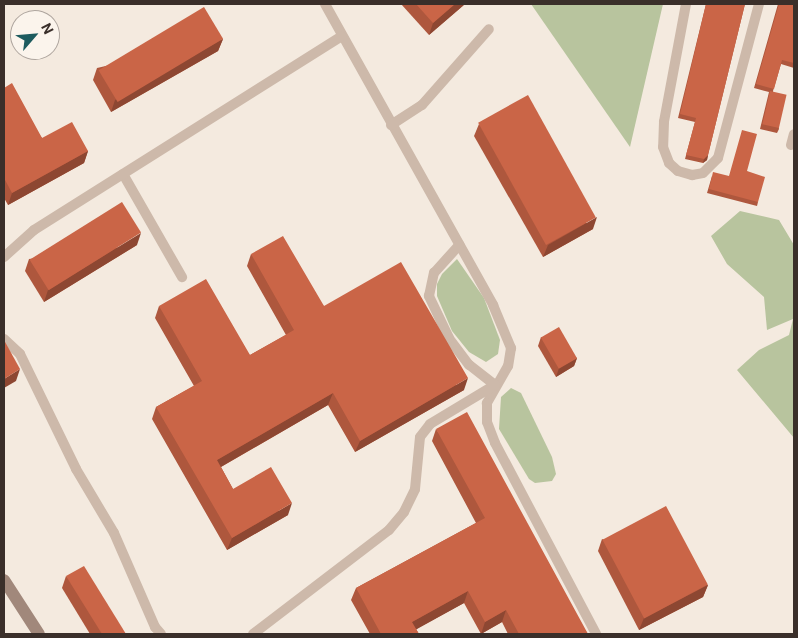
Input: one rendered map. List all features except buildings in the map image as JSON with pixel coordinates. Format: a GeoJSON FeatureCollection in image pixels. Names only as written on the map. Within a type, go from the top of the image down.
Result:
{"type":"FeatureCollection","features":[{"type":"Feature","properties":{"kind":"street"},"geometry":{"type":"LineString","coordinates":[[4,580],[40,634]]}},
{"type":"Feature","properties":{"kind":"lane"},"geometry":{"type":"LineString","coordinates":[[325,4],[341,37],[493,304],[511,348],[508,366],[495,385],[487,404],[487,422],[495,443],[596,634]]}},
{"type":"Feature","properties":{"kind":"lane"},"geometry":{"type":"LineString","coordinates":[[686,4],[664,122],[663,147],[669,163],[678,171],[692,175],[704,173],[718,158],[759,4]]}},
{"type":"Feature","properties":{"kind":"lane"},"geometry":{"type":"LineString","coordinates":[[391,125],[422,105],[489,29]]}},
{"type":"Feature","properties":{"kind":"lane"},"geometry":{"type":"LineString","coordinates":[[4,256],[34,230],[341,37]]}},
{"type":"Feature","properties":{"kind":"lane"},"geometry":{"type":"LineString","coordinates":[[123,174],[182,277]]}},
{"type":"Feature","properties":{"kind":"lane"},"geometry":{"type":"LineString","coordinates":[[460,245],[434,273],[429,296],[433,310],[454,345],[469,365],[495,385]]}},
{"type":"Feature","properties":{"kind":"lane"},"geometry":{"type":"LineString","coordinates":[[4,339],[20,354],[76,469],[114,533],[155,627],[161,634]]}},
{"type":"Feature","properties":{"kind":"lane"},"geometry":{"type":"LineString","coordinates":[[253,634],[389,530],[404,512],[415,489],[420,437],[430,424],[495,385]]}},
{"type":"Feature","properties":{"kind":"green space"},"geometry":{"type":"Polygon","coordinates":[[[531,4],[663,4],[630,147],[531,4]]]}},
{"type":"Feature","properties":{"kind":"green space"},"geometry":{"type":"Polygon","coordinates":[[[740,211],[779,220],[794,245],[794,438],[737,370],[759,350],[789,335],[793,319],[767,330],[764,297],[727,264],[711,236],[740,211]]]}},
{"type":"Feature","properties":{"kind":"green space"},"geometry":{"type":"Polygon","coordinates":[[[457,259],[484,298],[500,340],[498,354],[486,362],[469,352],[452,331],[437,296],[437,284],[442,274],[457,259]]]}},
{"type":"Feature","properties":{"kind":"green space"},"geometry":{"type":"Polygon","coordinates":[[[511,388],[521,393],[552,457],[556,474],[552,481],[535,483],[529,479],[499,429],[501,397],[511,388]]]}}]}
